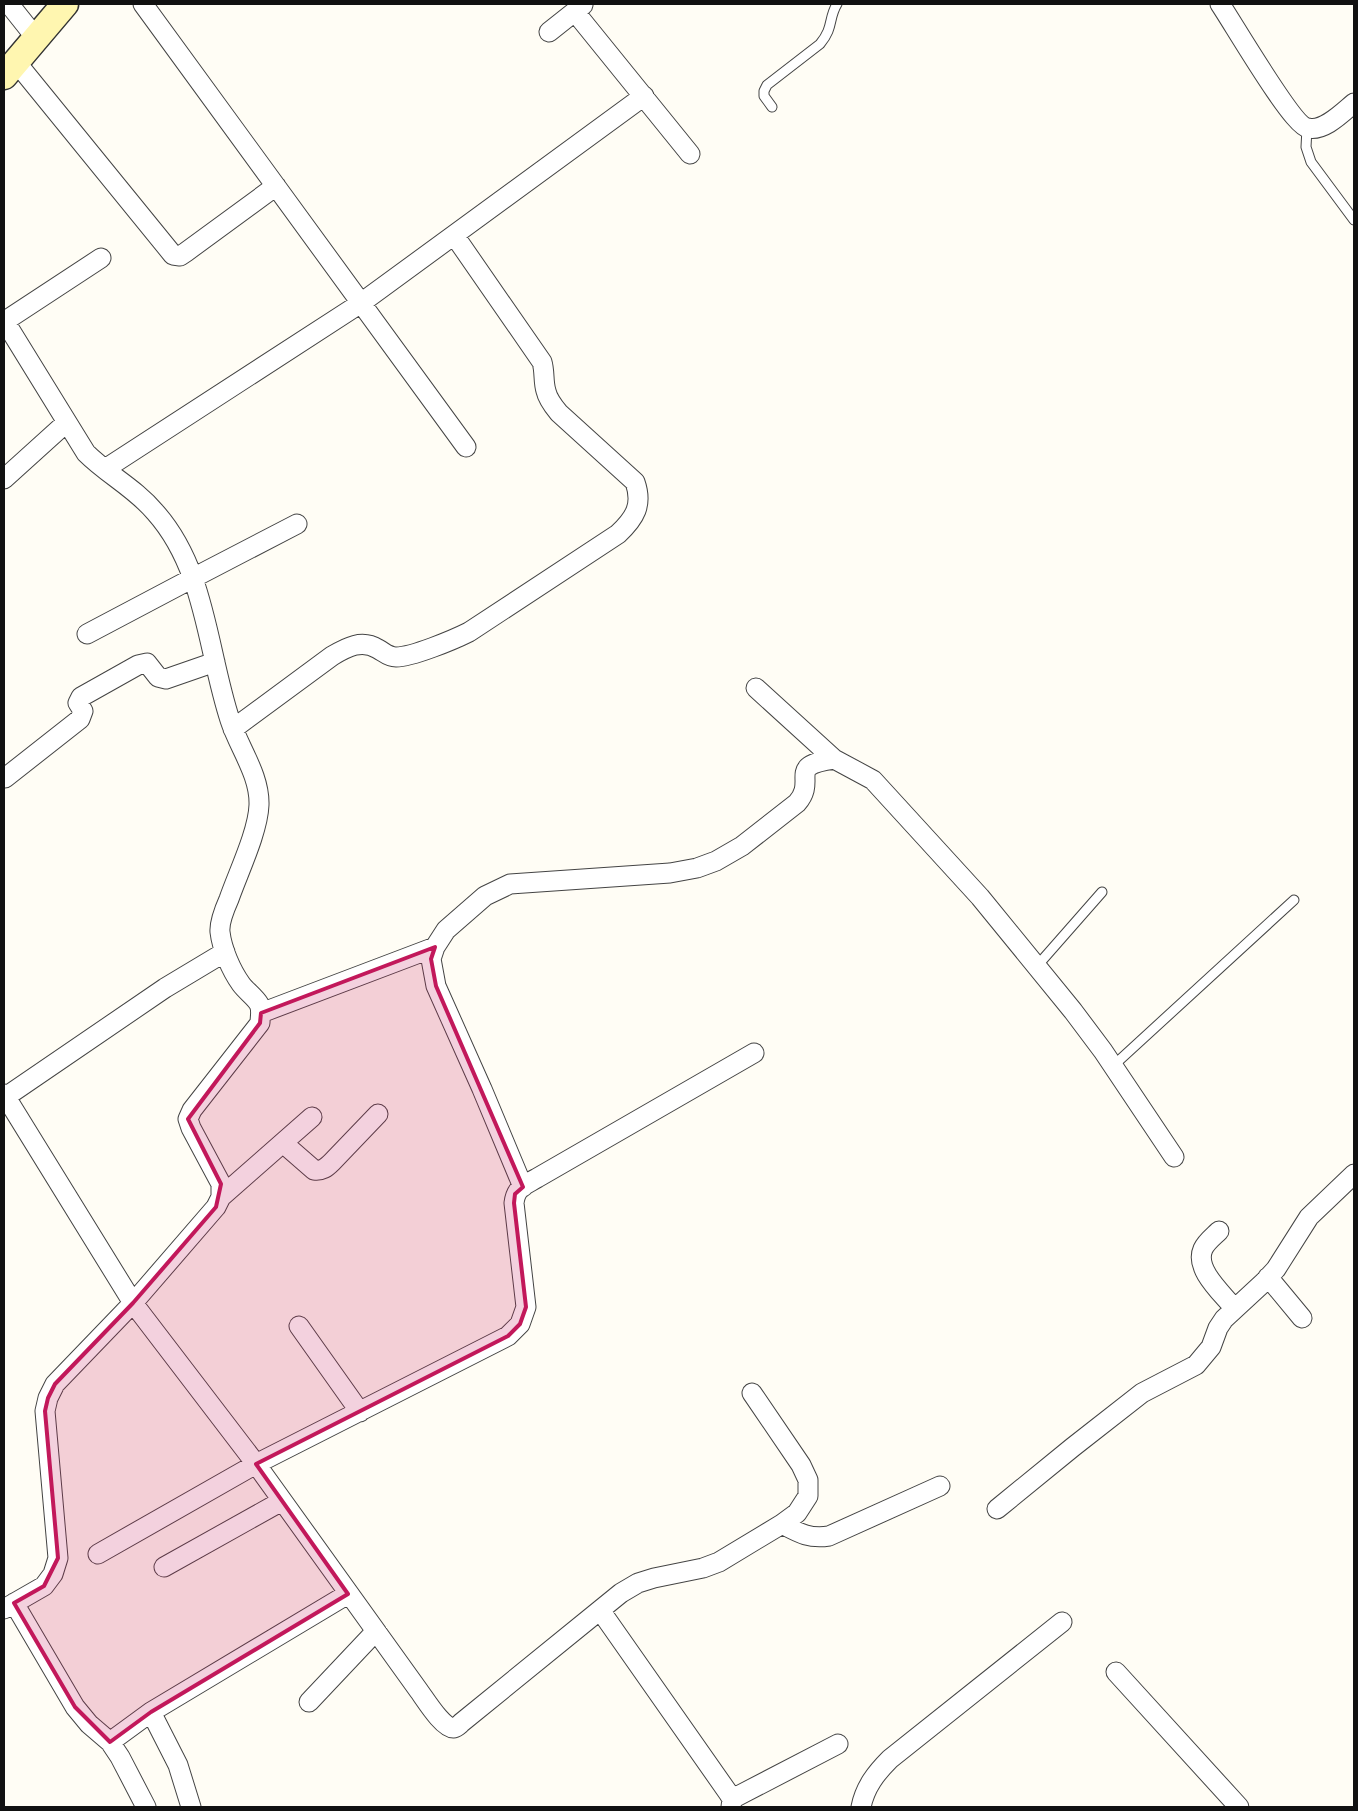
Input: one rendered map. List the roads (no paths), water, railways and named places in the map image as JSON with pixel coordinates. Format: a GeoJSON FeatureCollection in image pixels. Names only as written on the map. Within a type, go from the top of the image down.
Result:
{"type":"FeatureCollection","features":[{"type":"Feature","properties":{"kind":"street"},"geometry":{"type":"LineString","coordinates":[[9,4],[36,38]]}},
{"type":"Feature","properties":{"kind":"street"},"geometry":{"type":"LineString","coordinates":[[65,4],[10,69],[173,255],[180,256],[186,252],[276,186]]}},
{"type":"Feature","properties":{"kind":"street"},"geometry":{"type":"LineString","coordinates":[[143,4],[466,446]]}},
{"type":"Feature","properties":{"kind":"street"},"geometry":{"type":"LineString","coordinates":[[1220,4],[1281,99],[1297,120],[1307,128],[1323,126],[1354,103]]}},
{"type":"Feature","properties":{"kind":"street"},"geometry":{"type":"LineString","coordinates":[[549,32],[580,8],[644,96],[690,154]]}},
{"type":"Feature","properties":{"kind":"street"},"geometry":{"type":"LineString","coordinates":[[105,469],[361,303],[644,96]]}},
{"type":"Feature","properties":{"kind":"street"},"geometry":{"type":"LineString","coordinates":[[233,728],[332,656],[346,648],[366,643],[388,655],[402,657],[453,640],[469,632],[618,534],[635,515],[638,491],[635,482],[559,413],[549,400],[546,392],[542,362],[454,235]]}},
{"type":"Feature","properties":{"kind":"street"},"geometry":{"type":"LineString","coordinates":[[101,258],[4,321],[86,453],[136,491],[172,532],[193,578],[206,617],[215,662],[233,728],[257,787],[259,805],[256,824],[226,907],[220,930],[225,952],[241,984],[258,1004],[261,1013],[260,1023],[192,1110],[188,1119],[220,1184],[220,1197],[216,1207],[133,1303],[55,1384],[48,1398],[45,1412],[58,1558],[53,1574],[44,1586],[9,1606],[75,1707],[89,1724],[110,1742],[146,1807]]}},
{"type":"Feature","properties":{"kind":"street"},"geometry":{"type":"LineString","coordinates":[[4,479],[67,422]]}},
{"type":"Feature","properties":{"kind":"street"},"geometry":{"type":"LineString","coordinates":[[87,634],[298,524]]}},
{"type":"Feature","properties":{"kind":"street"},"geometry":{"type":"LineString","coordinates":[[4,779],[80,719],[83,711],[78,703],[80,698],[138,665],[147,663],[158,677],[166,679],[215,662]]}},
{"type":"Feature","properties":{"kind":"street"},"geometry":{"type":"LineString","coordinates":[[756,688],[834,759],[873,780],[980,897],[1074,1011],[1174,1157]]}},
{"type":"Feature","properties":{"kind":"street"},"geometry":{"type":"LineString","coordinates":[[522,1187],[482,1089],[436,986],[431,959],[435,948],[446,930],[485,896],[510,884],[670,873],[698,868],[716,861],[742,846],[798,803],[804,794],[806,769],[810,765],[815,762],[834,759]]}},
{"type":"Feature","properties":{"kind":"street"},"geometry":{"type":"LineString","coordinates":[[261,1013],[435,948]]}},
{"type":"Feature","properties":{"kind":"street"},"geometry":{"type":"LineString","coordinates":[[225,952],[165,988],[4,1097],[133,1303],[256,1464],[442,1722],[454,1728],[621,1593],[638,1583],[703,1568],[719,1562],[797,1513],[808,1496],[808,1480],[801,1466],[752,1393]]}},
{"type":"Feature","properties":{"kind":"street"},"geometry":{"type":"LineString","coordinates":[[98,1554],[256,1464],[508,1336],[520,1324],[526,1307],[514,1203],[515,1194],[522,1187],[754,1053]]}},
{"type":"Feature","properties":{"kind":"street"},"geometry":{"type":"LineString","coordinates":[[283,1143],[314,1170],[319,1170],[332,1162],[378,1114]]}},
{"type":"Feature","properties":{"kind":"street"},"geometry":{"type":"LineString","coordinates":[[220,1197],[312,1117]]}},
{"type":"Feature","properties":{"kind":"street"},"geometry":{"type":"LineString","coordinates":[[997,1509],[1038,1474],[1142,1393],[1196,1365],[1210,1347],[1224,1319],[1268,1277],[1284,1257],[1309,1216],[1354,1174]]}},
{"type":"Feature","properties":{"kind":"street"},"geometry":{"type":"LineString","coordinates":[[1219,1231],[1203,1249],[1201,1262],[1207,1276],[1234,1308]]}},
{"type":"Feature","properties":{"kind":"street"},"geometry":{"type":"LineString","coordinates":[[1268,1277],[1302,1318]]}},
{"type":"Feature","properties":{"kind":"street"},"geometry":{"type":"LineString","coordinates":[[299,1326],[360,1412]]}},
{"type":"Feature","properties":{"kind":"street"},"geometry":{"type":"LineString","coordinates":[[782,1524],[816,1538],[829,1536],[940,1486]]}},
{"type":"Feature","properties":{"kind":"street"},"geometry":{"type":"LineString","coordinates":[[164,1567],[282,1501]]}},
{"type":"Feature","properties":{"kind":"street"},"geometry":{"type":"LineString","coordinates":[[110,1742],[151,1712],[348,1594]]}},
{"type":"Feature","properties":{"kind":"street"},"geometry":{"type":"LineString","coordinates":[[600,1610],[732,1803],[838,1744]]}},
{"type":"Feature","properties":{"kind":"street"},"geometry":{"type":"LineString","coordinates":[[861,1807],[863,1795],[876,1773],[890,1759],[1062,1622]]}},
{"type":"Feature","properties":{"kind":"street"},"geometry":{"type":"LineString","coordinates":[[309,1702],[376,1631]]}},
{"type":"Feature","properties":{"kind":"street"},"geometry":{"type":"LineString","coordinates":[[1116,1672],[1239,1807]]}},
{"type":"Feature","properties":{"kind":"street"},"geometry":{"type":"LineString","coordinates":[[151,1712],[178,1765],[191,1807]]}},
{"type":"Feature","properties":{"kind":"lane"},"geometry":{"type":"LineString","coordinates":[[772,107],[764,96],[767,85],[820,44],[827,36],[832,11],[837,4]]}},
{"type":"Feature","properties":{"kind":"lane"},"geometry":{"type":"LineString","coordinates":[[1307,128],[1306,147],[1311,162],[1354,220]]}},
{"type":"Feature","properties":{"kind":"lane"},"geometry":{"type":"LineString","coordinates":[[1037,966],[1102,892]]}},
{"type":"Feature","properties":{"kind":"lane"},"geometry":{"type":"LineString","coordinates":[[1113,1066],[1294,900]]}}]}
